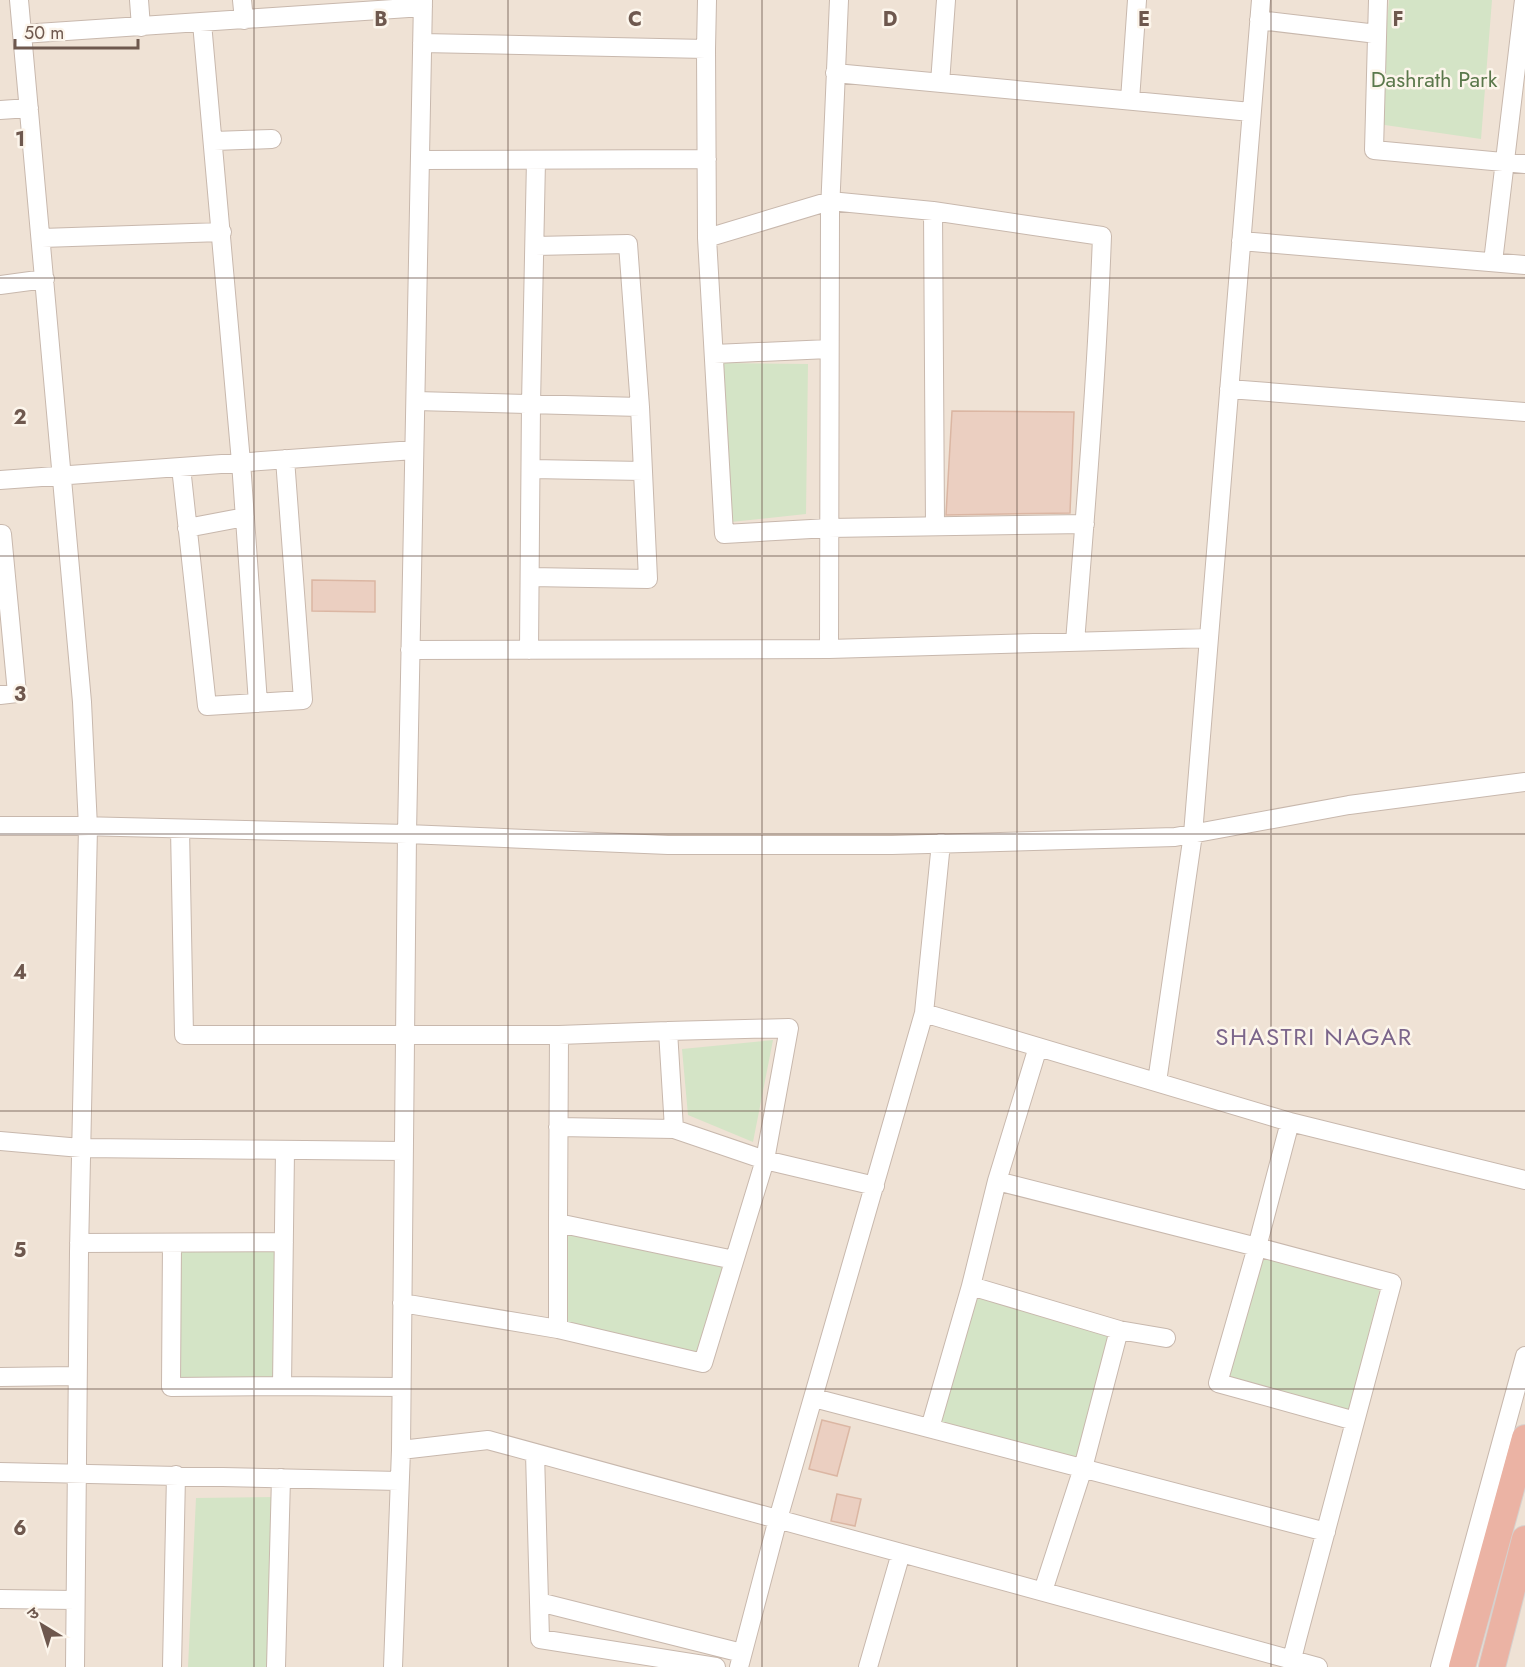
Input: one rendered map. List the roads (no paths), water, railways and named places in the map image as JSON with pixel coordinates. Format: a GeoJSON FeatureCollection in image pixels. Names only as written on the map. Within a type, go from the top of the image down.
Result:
{"type":"FeatureCollection","features":[{"type":"Feature","properties":{"kind":"highway"},"geometry":{"type":"LineString","coordinates":[[1462,1667],[1517,1495],[1525,1438]]}},
{"type":"Feature","properties":{"kind":"highway"},"geometry":{"type":"LineString","coordinates":[[1492,1667],[1525,1539]]}},
{"type":"Feature","properties":{"kind":"street"},"geometry":{"type":"LineString","coordinates":[[19,0],[82,702],[88,827],[79,1243],[75,1667]]}},
{"type":"Feature","properties":{"kind":"street"},"geometry":{"type":"LineString","coordinates":[[139,0],[141,27]]}},
{"type":"Feature","properties":{"kind":"street"},"geometry":{"type":"LineString","coordinates":[[242,0],[244,20]]}},
{"type":"Feature","properties":{"kind":"street"},"geometry":{"type":"LineString","coordinates":[[707,0],[707,238],[724,534],[829,528],[1085,524]]}},
{"type":"Feature","properties":{"kind":"street"},"geometry":{"type":"LineString","coordinates":[[829,649],[830,201],[839,0]]}},
{"type":"Feature","properties":{"kind":"street"},"geometry":{"type":"LineString","coordinates":[[940,83],[946,0]]}},
{"type":"Feature","properties":{"kind":"street"},"geometry":{"type":"LineString","coordinates":[[1130,100],[1137,0]]}},
{"type":"Feature","properties":{"kind":"street"},"geometry":{"type":"LineString","coordinates":[[1157,1082],[1193,834],[1261,0]]}},
{"type":"Feature","properties":{"kind":"street"},"geometry":{"type":"LineString","coordinates":[[1378,0],[1374,150],[1525,164]]}},
{"type":"Feature","properties":{"kind":"street"},"geometry":{"type":"LineString","coordinates":[[1493,262],[1524,0]]}},
{"type":"Feature","properties":{"kind":"street"},"geometry":{"type":"LineString","coordinates":[[22,34],[244,20],[423,4],[407,834],[401,1450],[393,1667]]}},
{"type":"Feature","properties":{"kind":"street"},"geometry":{"type":"LineString","coordinates":[[1259,20],[1377,34]]}},
{"type":"Feature","properties":{"kind":"street"},"geometry":{"type":"LineString","coordinates":[[202,23],[241,462],[258,703]]}},
{"type":"Feature","properties":{"kind":"street"},"geometry":{"type":"LineString","coordinates":[[422,43],[706,49]]}},
{"type":"Feature","properties":{"kind":"street"},"geometry":{"type":"LineString","coordinates":[[836,73],[1251,112]]}},
{"type":"Feature","properties":{"kind":"street"},"geometry":{"type":"LineString","coordinates":[[0,110],[29,108]]}},
{"type":"Feature","properties":{"kind":"street"},"geometry":{"type":"LineString","coordinates":[[214,141],[272,139]]}},
{"type":"Feature","properties":{"kind":"street"},"geometry":{"type":"LineString","coordinates":[[420,160],[707,159]]}},
{"type":"Feature","properties":{"kind":"street"},"geometry":{"type":"LineString","coordinates":[[529,650],[536,160]]}},
{"type":"Feature","properties":{"kind":"street"},"geometry":{"type":"LineString","coordinates":[[707,238],[830,201],[933,211],[1102,236],[1098,358],[1075,642]]}},
{"type":"Feature","properties":{"kind":"street"},"geometry":{"type":"LineString","coordinates":[[933,211],[935,526]]}},
{"type":"Feature","properties":{"kind":"street"},"geometry":{"type":"LineString","coordinates":[[42,238],[222,232]]}},
{"type":"Feature","properties":{"kind":"street"},"geometry":{"type":"LineString","coordinates":[[1241,241],[1525,265]]}},
{"type":"Feature","properties":{"kind":"street"},"geometry":{"type":"LineString","coordinates":[[530,577],[648,579],[640,407],[628,244],[535,246]]}},
{"type":"Feature","properties":{"kind":"street"},"geometry":{"type":"LineString","coordinates":[[0,285],[45,279]]}},
{"type":"Feature","properties":{"kind":"street"},"geometry":{"type":"LineString","coordinates":[[714,354],[829,349]]}},
{"type":"Feature","properties":{"kind":"street"},"geometry":{"type":"LineString","coordinates":[[1229,389],[1525,412]]}},
{"type":"Feature","properties":{"kind":"street"},"geometry":{"type":"LineString","coordinates":[[417,401],[640,407]]}},
{"type":"Feature","properties":{"kind":"street"},"geometry":{"type":"LineString","coordinates":[[0,480],[414,450]]}},
{"type":"Feature","properties":{"kind":"street"},"geometry":{"type":"LineString","coordinates":[[181,467],[207,706],[303,700],[285,459]]}},
{"type":"Feature","properties":{"kind":"street"},"geometry":{"type":"LineString","coordinates":[[532,469],[643,471]]}},
{"type":"Feature","properties":{"kind":"street"},"geometry":{"type":"LineString","coordinates":[[187,528],[245,517]]}},
{"type":"Feature","properties":{"kind":"street"},"geometry":{"type":"LineString","coordinates":[[0,534],[2,534],[17,693],[0,695]]}},
{"type":"Feature","properties":{"kind":"street"},"geometry":{"type":"LineString","coordinates":[[410,650],[829,649],[1209,638]]}},
{"type":"Feature","properties":{"kind":"street"},"geometry":{"type":"LineString","coordinates":[[0,826],[407,834],[668,845],[941,843],[1175,837],[1349,805],[1525,782]]}},
{"type":"Feature","properties":{"kind":"street"},"geometry":{"type":"LineString","coordinates":[[180,829],[184,1035],[559,1035],[789,1028],[765,1160],[703,1363],[558,1329],[402,1303]]}},
{"type":"Feature","properties":{"kind":"street"},"geometry":{"type":"LineString","coordinates":[[539,1602],[740,1660],[778,1519],[924,1013],[941,843]]}},
{"type":"Feature","properties":{"kind":"street"},"geometry":{"type":"LineString","coordinates":[[924,1013],[1290,1122],[1525,1180]]}},
{"type":"Feature","properties":{"kind":"street"},"geometry":{"type":"LineString","coordinates":[[668,1031],[674,1129]]}},
{"type":"Feature","properties":{"kind":"street"},"geometry":{"type":"LineString","coordinates":[[558,1329],[559,1035]]}},
{"type":"Feature","properties":{"kind":"street"},"geometry":{"type":"LineString","coordinates":[[930,1428],[971,1286],[997,1181],[1038,1047]]}},
{"type":"Feature","properties":{"kind":"street"},"geometry":{"type":"LineString","coordinates":[[1290,1122],[1218,1383],[1355,1421]]}},
{"type":"Feature","properties":{"kind":"street"},"geometry":{"type":"LineString","coordinates":[[558,1127],[674,1129],[765,1160],[875,1186]]}},
{"type":"Feature","properties":{"kind":"street"},"geometry":{"type":"LineString","coordinates":[[0,1141],[81,1148],[404,1151]]}},
{"type":"Feature","properties":{"kind":"street"},"geometry":{"type":"LineString","coordinates":[[282,1386],[285,1150]]}},
{"type":"Feature","properties":{"kind":"street"},"geometry":{"type":"LineString","coordinates":[[997,1181],[1392,1283],[1291,1663]]}},
{"type":"Feature","properties":{"kind":"street"},"geometry":{"type":"LineString","coordinates":[[558,1223],[734,1260]]}},
{"type":"Feature","properties":{"kind":"street"},"geometry":{"type":"LineString","coordinates":[[79,1243],[284,1242]]}},
{"type":"Feature","properties":{"kind":"street"},"geometry":{"type":"LineString","coordinates":[[172,1243],[171,1387],[401,1387]]}},
{"type":"Feature","properties":{"kind":"street"},"geometry":{"type":"LineString","coordinates":[[971,1286],[1119,1329],[1166,1338]]}},
{"type":"Feature","properties":{"kind":"street"},"geometry":{"type":"LineString","coordinates":[[1043,1591],[1083,1468],[1119,1329]]}},
{"type":"Feature","properties":{"kind":"street"},"geometry":{"type":"LineString","coordinates":[[1440,1667],[1525,1356]]}},
{"type":"Feature","properties":{"kind":"street"},"geometry":{"type":"LineString","coordinates":[[0,1377],[78,1376]]}},
{"type":"Feature","properties":{"kind":"street"},"geometry":{"type":"LineString","coordinates":[[814,1398],[1326,1532]]}},
{"type":"Feature","properties":{"kind":"street"},"geometry":{"type":"LineString","coordinates":[[401,1450],[488,1440],[1043,1591],[1291,1663],[1318,1667]]}},
{"type":"Feature","properties":{"kind":"street"},"geometry":{"type":"LineString","coordinates":[[535,1453],[540,1639],[716,1667]]}},
{"type":"Feature","properties":{"kind":"street"},"geometry":{"type":"LineString","coordinates":[[0,1472],[399,1481]]}},
{"type":"Feature","properties":{"kind":"street"},"geometry":{"type":"LineString","coordinates":[[172,1667],[176,1475]]}},
{"type":"Feature","properties":{"kind":"street"},"geometry":{"type":"LineString","coordinates":[[276,1667],[281,1478]]}},
{"type":"Feature","properties":{"kind":"street"},"geometry":{"type":"LineString","coordinates":[[868,1667],[901,1553]]}},
{"type":"Feature","properties":{"kind":"street"},"geometry":{"type":"LineString","coordinates":[[0,1599],[75,1600]]}},
{"type":"Feature","properties":{"kind":"district","name":"SHASTRI NAGAR"},"geometry":{"type":"Point","coordinates":[1314,1037]}},
{"type":"Feature","properties":{"kind":"park label","name":"Dashrath Park"},"geometry":{"type":"Point","coordinates":[1434,79]}}]}
